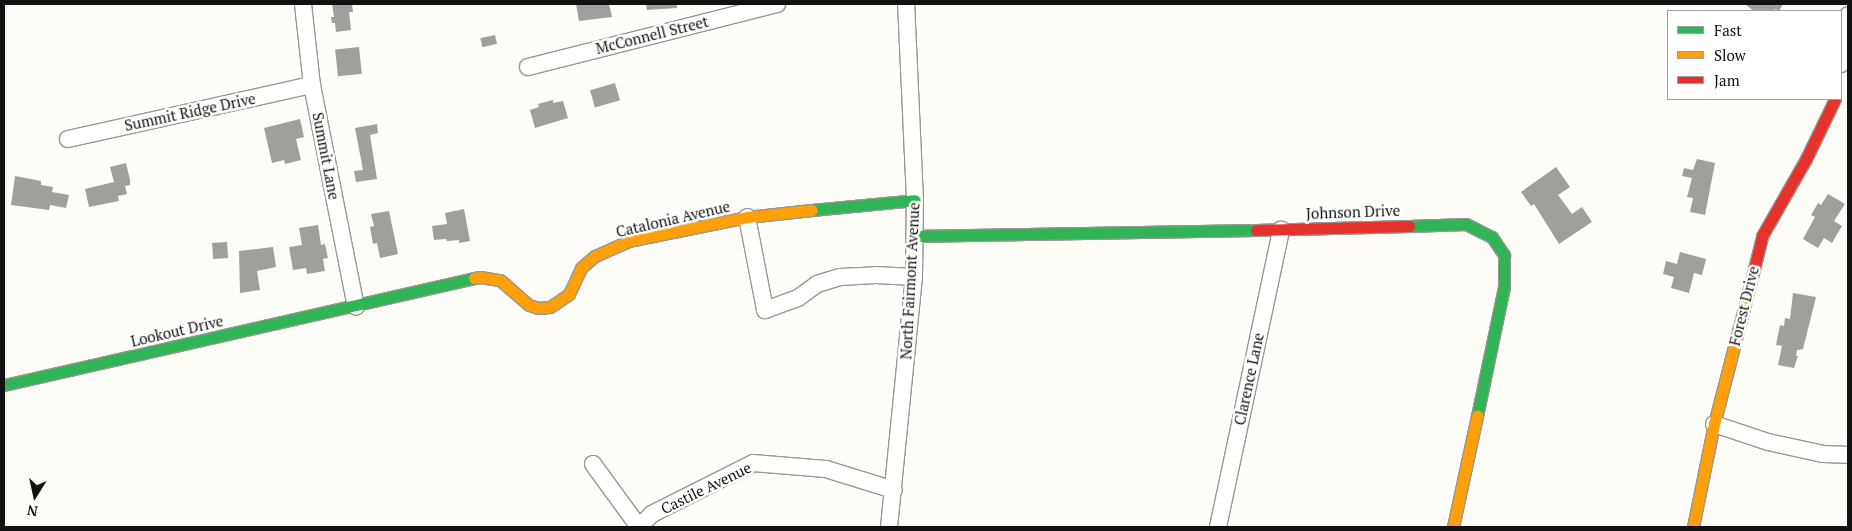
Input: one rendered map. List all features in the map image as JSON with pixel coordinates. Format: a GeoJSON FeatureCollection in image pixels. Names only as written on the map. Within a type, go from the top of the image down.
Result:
{"type":"FeatureCollection","features":[{"type":"Feature","properties":{"kind":"street","name":"Summit Lane"},"geometry":{"type":"LineString","coordinates":[[304,4],[312,85],[356,307]]}},
{"type":"Feature","properties":{"kind":"street","name":"McConnell Street"},"geometry":{"type":"LineString","coordinates":[[528,66],[777,4]]}},
{"type":"Feature","properties":{"kind":"street","name":"North Fairmont Avenue"},"geometry":{"type":"LineString","coordinates":[[889,527],[914,277],[913,236],[916,200],[906,4]]}},
{"type":"Feature","properties":{"kind":"street"},"geometry":{"type":"LineString","coordinates":[[1842,57],[1848,16]]}},
{"type":"Feature","properties":{"kind":"street","name":"Summit Ridge Drive"},"geometry":{"type":"LineString","coordinates":[[68,139],[312,85]]}},
{"type":"Feature","properties":{"kind":"street","name":"Forest Drive"},"geometry":{"type":"LineString","coordinates":[[1693,527],[1714,424],[1762,236],[1806,159],[1835,100]]}},
{"type":"Feature","properties":{"kind":"street","name":"Catalonia Avenue"},"geometry":{"type":"LineString","coordinates":[[356,307],[480,277],[500,280],[529,305],[538,308],[550,307],[569,294],[581,268],[595,256],[628,242],[747,217],[841,206],[916,200]]}},
{"type":"Feature","properties":{"kind":"street"},"geometry":{"type":"LineString","coordinates":[[747,217],[765,310],[798,298],[817,284],[840,277],[876,275],[914,277]]}},
{"type":"Feature","properties":{"kind":"street","name":"Johnson Drive"},"geometry":{"type":"LineString","coordinates":[[913,236],[1281,230],[1466,224],[1492,237],[1504,255],[1504,287],[1454,527]]}},
{"type":"Feature","properties":{"kind":"street","name":"Clarence Lane"},"geometry":{"type":"LineString","coordinates":[[1218,527],[1281,230]]}},
{"type":"Feature","properties":{"kind":"street","name":"Lookout Drive"},"geometry":{"type":"LineString","coordinates":[[4,385],[356,307]]}},
{"type":"Feature","properties":{"kind":"street"},"geometry":{"type":"LineString","coordinates":[[1714,424],[1768,442],[1823,454],[1848,455]]}},
{"type":"Feature","properties":{"kind":"street","name":"Castile Avenue"},"geometry":{"type":"LineString","coordinates":[[639,527],[652,514],[753,463],[826,469],[894,490]]}},
{"type":"Feature","properties":{"kind":"street"},"geometry":{"type":"LineString","coordinates":[[593,464],[639,527]]}},
{"type":"Feature","properties":{"kind":"building"},"geometry":{"type":"Polygon","coordinates":[[[332,4],[352,4],[353,12],[349,12],[351,30],[336,32],[335,23],[332,23],[331,17],[334,17],[332,4]]]}},
{"type":"Feature","properties":{"kind":"building"},"geometry":{"type":"Polygon","coordinates":[[[576,4],[609,4],[612,17],[579,21],[576,4]]]}},
{"type":"Feature","properties":{"kind":"building"},"geometry":{"type":"Polygon","coordinates":[[[646,4],[677,4],[677,8],[647,10],[646,4]]]}},
{"type":"Feature","properties":{"kind":"building"},"geometry":{"type":"Polygon","coordinates":[[[1783,4],[1780,10],[1753,10],[1746,5],[1783,4]]]}},
{"type":"Feature","properties":{"kind":"building"},"geometry":{"type":"Polygon","coordinates":[[[495,35],[497,44],[482,47],[480,38],[495,35]]]}},
{"type":"Feature","properties":{"kind":"building"},"geometry":{"type":"Polygon","coordinates":[[[359,47],[362,74],[338,76],[335,50],[359,47]]]}},
{"type":"Feature","properties":{"kind":"building"},"geometry":{"type":"Polygon","coordinates":[[[615,83],[620,100],[595,107],[590,90],[615,83]]]}},
{"type":"Feature","properties":{"kind":"building"},"geometry":{"type":"Polygon","coordinates":[[[553,100],[553,103],[563,101],[568,118],[535,128],[530,110],[539,107],[538,104],[553,100]]]}},
{"type":"Feature","properties":{"kind":"building"},"geometry":{"type":"Polygon","coordinates":[[[300,119],[304,137],[296,139],[301,160],[285,164],[284,160],[272,163],[264,128],[300,119]]]}},
{"type":"Feature","properties":{"kind":"building"},"geometry":{"type":"Polygon","coordinates":[[[377,124],[378,133],[370,135],[377,179],[356,182],[354,171],[363,170],[355,128],[377,124]]]}},
{"type":"Feature","properties":{"kind":"building"},"geometry":{"type":"Polygon","coordinates":[[[1697,159],[1715,163],[1705,215],[1690,212],[1693,198],[1687,197],[1692,178],[1682,176],[1684,168],[1693,170],[1697,159]]]}},
{"type":"Feature","properties":{"kind":"building"},"geometry":{"type":"Polygon","coordinates":[[[126,163],[130,180],[130,185],[125,186],[127,194],[118,196],[119,201],[89,207],[85,189],[114,182],[110,167],[126,163]]]}},
{"type":"Feature","properties":{"kind":"building"},"geometry":{"type":"Polygon","coordinates":[[[1556,167],[1570,187],[1558,195],[1572,214],[1582,207],[1592,222],[1559,244],[1534,204],[1531,206],[1521,192],[1556,167]]]}},
{"type":"Feature","properties":{"kind":"building"},"geometry":{"type":"Polygon","coordinates":[[[15,176],[41,181],[41,185],[53,187],[52,192],[69,195],[66,208],[50,205],[49,210],[11,205],[15,176]]]}},
{"type":"Feature","properties":{"kind":"building"},"geometry":{"type":"Polygon","coordinates":[[[1828,194],[1845,204],[1834,221],[1842,226],[1832,243],[1824,238],[1818,248],[1803,239],[1815,217],[1811,215],[1818,203],[1821,205],[1828,194]]]}},
{"type":"Feature","properties":{"kind":"building"},"geometry":{"type":"Polygon","coordinates":[[[464,209],[470,241],[459,243],[459,240],[434,240],[432,226],[447,224],[445,213],[464,209]]]}},
{"type":"Feature","properties":{"kind":"building"},"geometry":{"type":"Polygon","coordinates":[[[389,211],[398,254],[380,258],[377,243],[373,244],[370,227],[374,226],[371,214],[389,211]]]}},
{"type":"Feature","properties":{"kind":"building"},"geometry":{"type":"Polygon","coordinates":[[[318,225],[321,245],[325,244],[328,258],[323,259],[325,271],[307,274],[306,268],[293,270],[289,247],[302,245],[299,228],[318,225]]]}},
{"type":"Feature","properties":{"kind":"building"},"geometry":{"type":"Polygon","coordinates":[[[227,242],[228,258],[213,259],[212,243],[227,242]]]}},
{"type":"Feature","properties":{"kind":"building"},"geometry":{"type":"Polygon","coordinates":[[[273,247],[276,267],[257,271],[260,290],[240,293],[239,251],[273,247]]]}},
{"type":"Feature","properties":{"kind":"building"},"geometry":{"type":"Polygon","coordinates":[[[1680,252],[1706,259],[1702,275],[1694,273],[1689,293],[1671,288],[1674,277],[1663,274],[1666,261],[1677,264],[1680,252]]]}},
{"type":"Feature","properties":{"kind":"building"},"geometry":{"type":"Polygon","coordinates":[[[1793,293],[1816,297],[1803,349],[1797,350],[1796,356],[1798,356],[1794,368],[1778,365],[1782,346],[1776,345],[1780,325],[1784,326],[1785,318],[1790,319],[1793,293]]]}},
{"type":"Feature","properties":{"kind":"traffic: fast"},"geometry":{"type":"LineString","coordinates":[[812,210],[915,200]]}},
{"type":"Feature","properties":{"kind":"traffic: fast"},"geometry":{"type":"LineString","coordinates":[[1409,226],[1466,224],[1492,237],[1504,255],[1504,287],[1477,416]]}},
{"type":"Feature","properties":{"kind":"traffic: fast"},"geometry":{"type":"LineString","coordinates":[[913,236],[1256,230]]}},
{"type":"Feature","properties":{"kind":"traffic: fast"},"geometry":{"type":"LineString","coordinates":[[4,385],[474,278]]}},
{"type":"Feature","properties":{"kind":"traffic: slow"},"geometry":{"type":"LineString","coordinates":[[474,278],[500,280],[529,305],[538,308],[550,307],[569,294],[581,268],[595,256],[628,241],[747,217],[812,210]]}},
{"type":"Feature","properties":{"kind":"traffic: slow"},"geometry":{"type":"LineString","coordinates":[[1693,527],[1714,424],[1753,273]]}},
{"type":"Feature","properties":{"kind":"traffic: slow"},"geometry":{"type":"LineString","coordinates":[[1453,527],[1477,416]]}},
{"type":"Feature","properties":{"kind":"traffic: jam"},"geometry":{"type":"LineString","coordinates":[[1753,273],[1762,236],[1806,159],[1835,100]]}},
{"type":"Feature","properties":{"kind":"traffic: jam"},"geometry":{"type":"LineString","coordinates":[[1256,230],[1409,226]]}}]}
